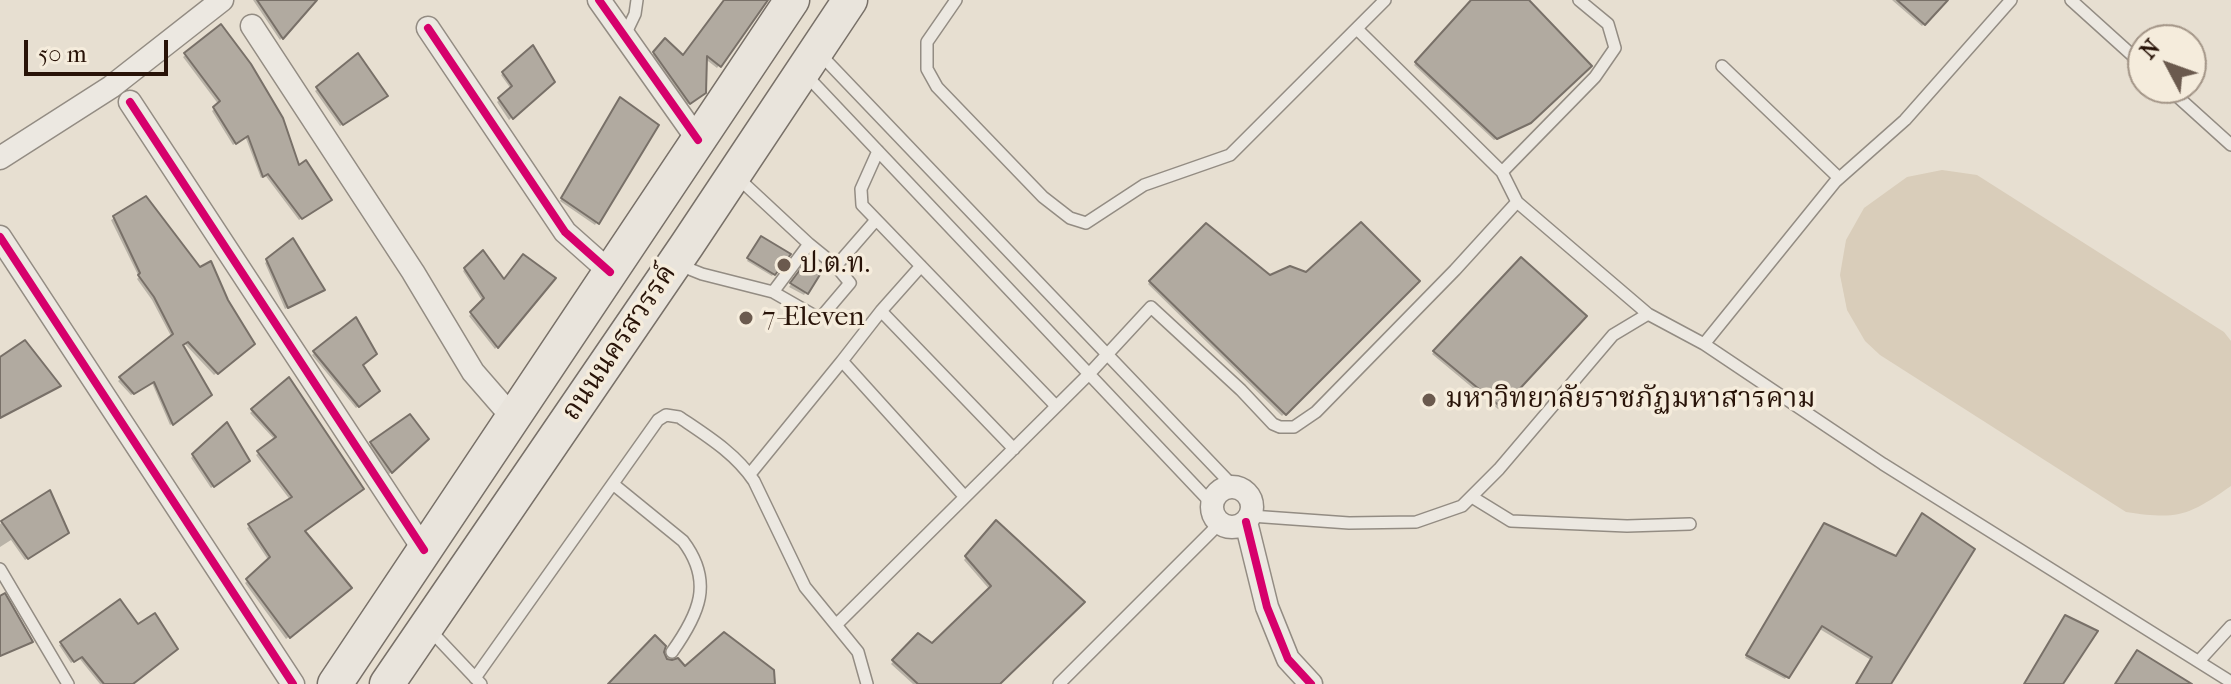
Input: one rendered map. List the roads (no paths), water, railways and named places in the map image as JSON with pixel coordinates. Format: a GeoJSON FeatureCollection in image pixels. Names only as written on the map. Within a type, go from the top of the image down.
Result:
{"type":"FeatureCollection","features":[{"type":"Feature","properties":{"kind":"main road","name":"ถนนนครสวรรค์"},"geometry":{"type":"LineString","coordinates":[[335,684],[792,0]]}},
{"type":"Feature","properties":{"kind":"main road","name":"ถนนนครสวรรค์"},"geometry":{"type":"LineString","coordinates":[[387,684],[850,0]]}},
{"type":"Feature","properties":{"kind":"main road"},"geometry":{"type":"LineString","coordinates":[[698,140],[734,174]]}},
{"type":"Feature","properties":{"kind":"street"},"geometry":{"type":"LineString","coordinates":[[0,158],[111,87],[222,0]]}},
{"type":"Feature","properties":{"kind":"street"},"geometry":{"type":"LineString","coordinates":[[599,0],[698,140]]}},
{"type":"Feature","properties":{"kind":"street"},"geometry":{"type":"LineString","coordinates":[[252,26],[413,272],[473,372],[513,418]]}},
{"type":"Feature","properties":{"kind":"street"},"geometry":{"type":"LineString","coordinates":[[428,28],[565,232],[610,272]]}},
{"type":"Feature","properties":{"kind":"street"},"geometry":{"type":"LineString","coordinates":[[130,102],[424,550]]}},
{"type":"Feature","properties":{"kind":"street"},"geometry":{"type":"LineString","coordinates":[[0,237],[293,684]]}},
{"type":"Feature","properties":{"kind":"street"},"geometry":{"type":"LineString","coordinates":[[1248,519],[1233,527],[1216,514],[1221,489],[1233,486],[1251,497],[1248,519],[1267,607],[1288,659],[1289,684]]}},
{"type":"Feature","properties":{"kind":"street"},"geometry":{"type":"LineString","coordinates":[[1288,659],[1311,684]]}},
{"type":"Feature","properties":{"kind":"lane"},"geometry":{"type":"LineString","coordinates":[[624,38],[635,14],[637,0]]}},
{"type":"Feature","properties":{"kind":"lane"},"geometry":{"type":"LineString","coordinates":[[956,0],[927,42],[927,69],[937,87],[1056,209],[1086,223],[1144,185],[1230,155],[1385,0]]}},
{"type":"Feature","properties":{"kind":"lane"},"geometry":{"type":"LineString","coordinates":[[1502,172],[1595,77],[1615,48],[1608,24],[1579,0]]}},
{"type":"Feature","properties":{"kind":"lane"},"geometry":{"type":"LineString","coordinates":[[1704,344],[1839,178],[1905,120],[2011,0]]}},
{"type":"Feature","properties":{"kind":"lane"},"geometry":{"type":"LineString","coordinates":[[2071,0],[2127,51]]}},
{"type":"Feature","properties":{"kind":"lane"},"geometry":{"type":"LineString","coordinates":[[1357,29],[1502,172],[1517,202],[1648,314],[1704,344],[1883,464],[2228,680]]}},
{"type":"Feature","properties":{"kind":"lane"},"geometry":{"type":"LineString","coordinates":[[809,61],[878,151],[1090,373],[1216,514],[1059,684]]}},
{"type":"Feature","properties":{"kind":"lane"},"geometry":{"type":"LineString","coordinates":[[809,61],[1107,355],[1233,486]]}},
{"type":"Feature","properties":{"kind":"lane"},"geometry":{"type":"LineString","coordinates":[[1722,66],[1839,178]]}},
{"type":"Feature","properties":{"kind":"lane"},"geometry":{"type":"LineString","coordinates":[[2186,104],[2231,145]]}},
{"type":"Feature","properties":{"kind":"lane"},"geometry":{"type":"LineString","coordinates":[[878,151],[860,194],[862,205],[1056,406]]}},
{"type":"Feature","properties":{"kind":"lane"},"geometry":{"type":"LineString","coordinates":[[674,263],[702,274],[773,292],[819,317],[850,283],[836,266],[752,194],[734,174]]}},
{"type":"Feature","properties":{"kind":"lane"},"geometry":{"type":"LineString","coordinates":[[837,624],[1090,373],[1151,307],[1273,424],[1294,427],[1327,401],[1517,202]]}},
{"type":"Feature","properties":{"kind":"lane"},"geometry":{"type":"LineString","coordinates":[[836,266],[876,220]]}},
{"type":"Feature","properties":{"kind":"lane"},"geometry":{"type":"LineString","coordinates":[[773,292],[809,244]]}},
{"type":"Feature","properties":{"kind":"lane"},"geometry":{"type":"LineString","coordinates":[[750,474],[921,266]]}},
{"type":"Feature","properties":{"kind":"lane"},"geometry":{"type":"LineString","coordinates":[[881,311],[1014,449]]}},
{"type":"Feature","properties":{"kind":"lane"},"geometry":{"type":"LineString","coordinates":[[1248,519],[1416,522],[1462,506],[1499,469],[1613,335],[1648,314]]}},
{"type":"Feature","properties":{"kind":"lane"},"geometry":{"type":"LineString","coordinates":[[842,361],[965,497]]}},
{"type":"Feature","properties":{"kind":"lane"},"geometry":{"type":"LineString","coordinates":[[426,626],[478,681],[658,420],[666,415],[679,417],[723,447],[750,474],[801,580],[812,598],[858,652],[867,684]]}},
{"type":"Feature","properties":{"kind":"lane"},"geometry":{"type":"LineString","coordinates":[[613,484],[683,541],[699,569],[701,592],[696,613],[672,652]]}},
{"type":"Feature","properties":{"kind":"lane"},"geometry":{"type":"LineString","coordinates":[[1472,497],[1511,521],[1627,526],[1690,524]]}},
{"type":"Feature","properties":{"kind":"lane"},"geometry":{"type":"LineString","coordinates":[[0,569],[68,684]]}},
{"type":"Feature","properties":{"kind":"lane"},"geometry":{"type":"LineString","coordinates":[[2199,661],[2231,626]]}},
{"type":"Feature","properties":{"kind":"place","name":"ป.ต.ท."},"geometry":{"type":"Point","coordinates":[784,265]}},
{"type":"Feature","properties":{"kind":"place","name":"7-Eleven"},"geometry":{"type":"Point","coordinates":[746,318]}},
{"type":"Feature","properties":{"kind":"place","name":"มหาวิทยาลัยราชภัฏมหาสารคาม"},"geometry":{"type":"Point","coordinates":[1429,400]}}]}
